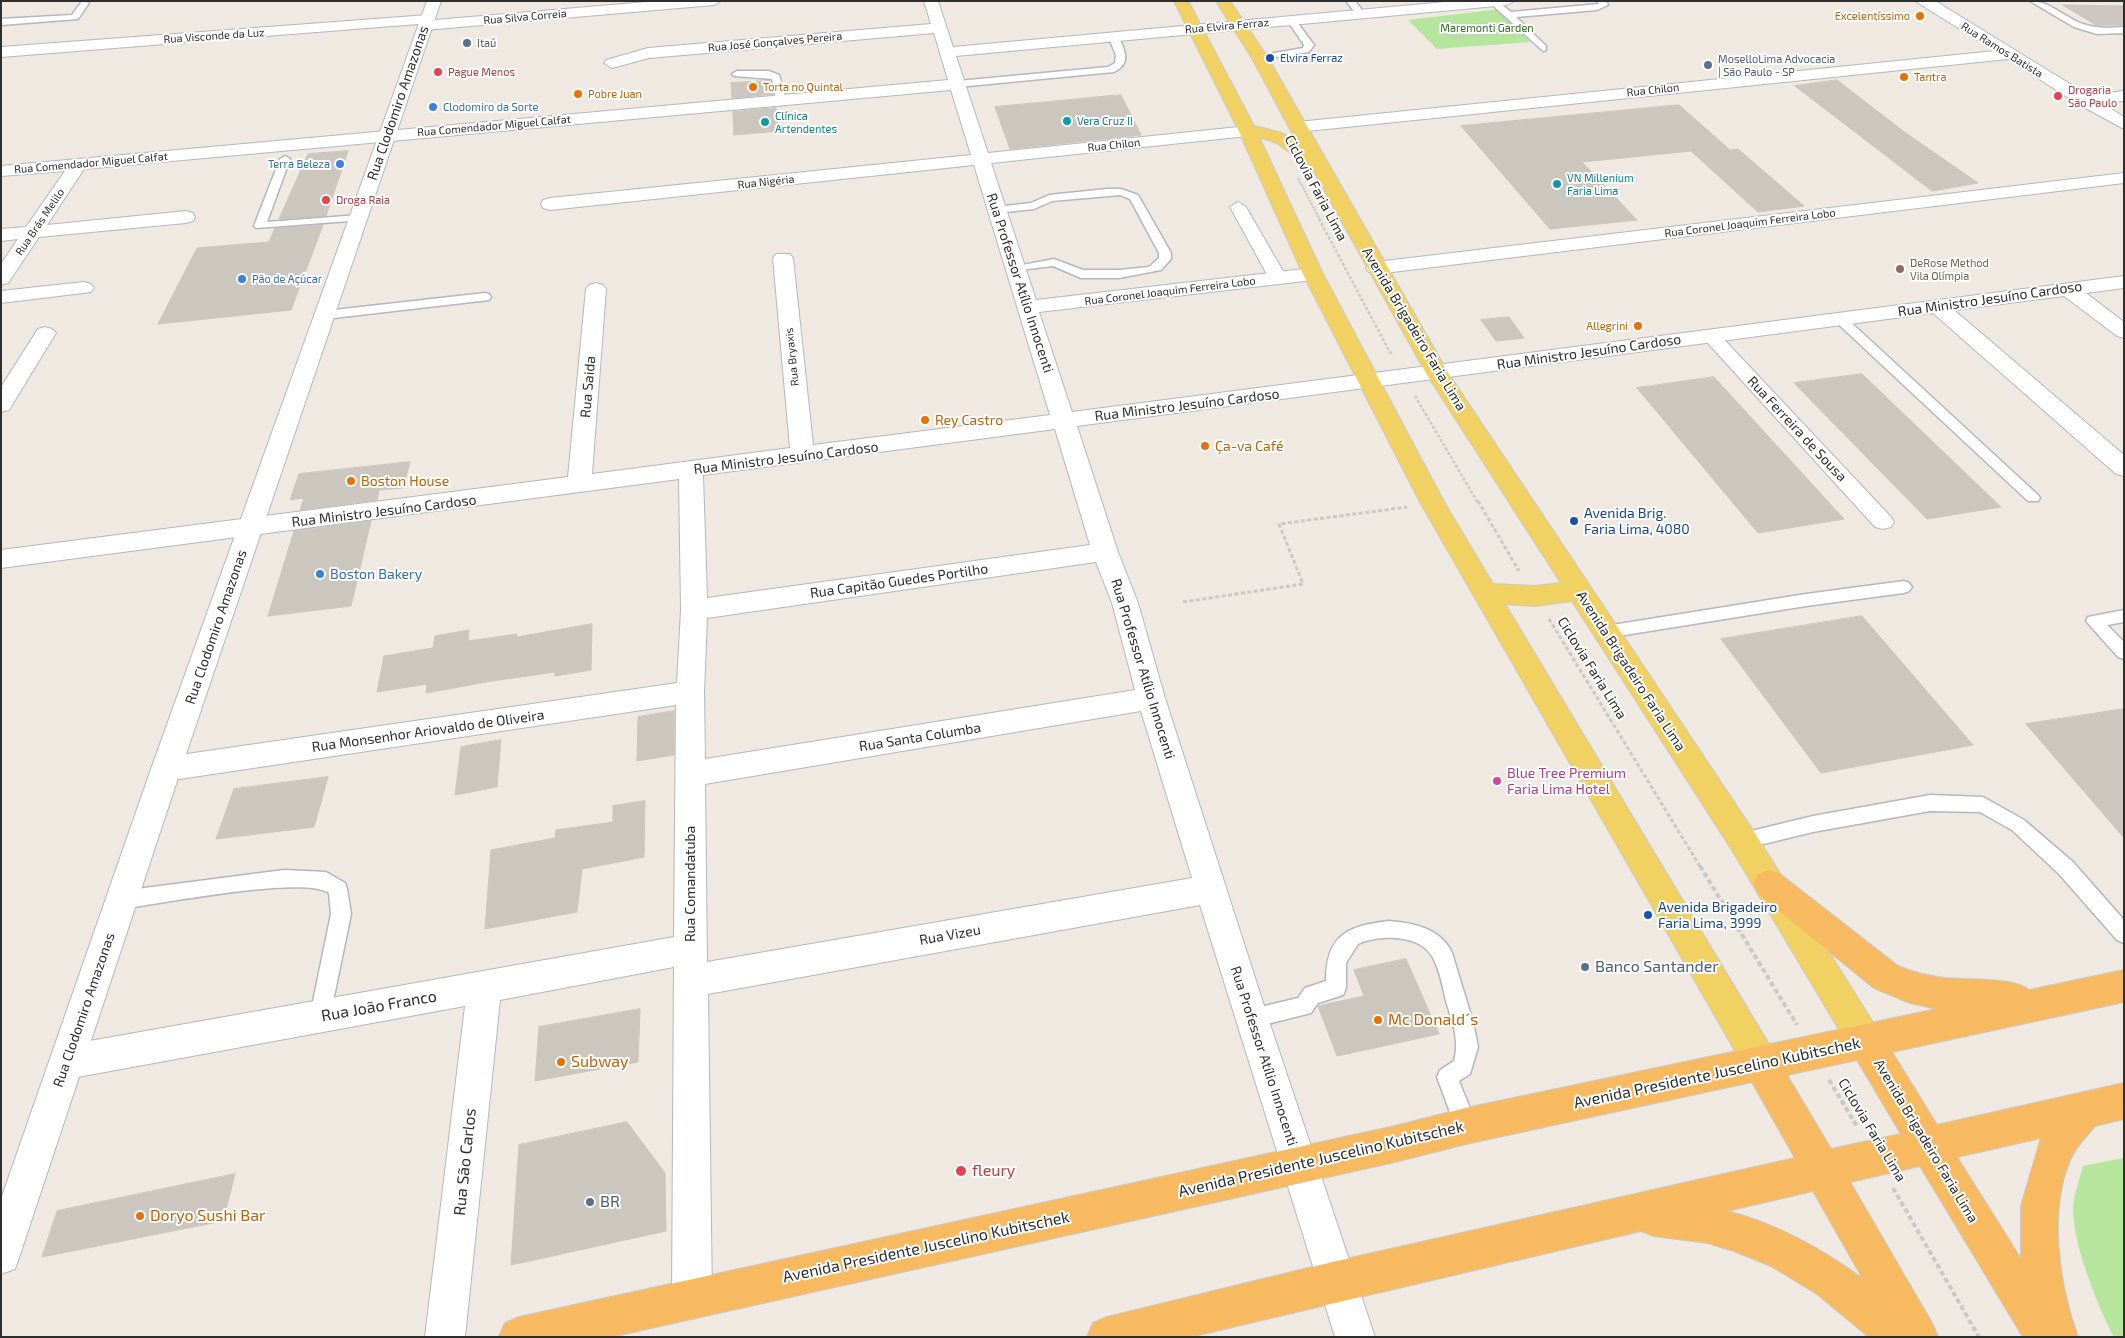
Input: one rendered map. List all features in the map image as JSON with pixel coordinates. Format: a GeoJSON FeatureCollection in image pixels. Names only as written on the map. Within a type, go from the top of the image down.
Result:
{"type":"FeatureCollection","features":[{"type":"Feature","properties":{"kind":"highway"},"geometry":{"type":"LineString","coordinates":[[1769,884],[1886,978],[1910,987],[1941,994],[2045,1002]]}},
{"type":"Feature","properties":{"kind":"highway","name":"Avenida Presidente Juscelino Kubitschek"},"geometry":{"type":"LineString","coordinates":[[519,1337],[1298,1165],[1466,1126],[2124,986]]}},
{"type":"Feature","properties":{"kind":"highway","name":"Avenida Brigadeiro Faria Lima"},"geometry":{"type":"LineString","coordinates":[[1865,1041],[2046,1337]]}},
{"type":"Feature","properties":{"kind":"highway"},"geometry":{"type":"LineString","coordinates":[[1761,1063],[1918,1337]]}},
{"type":"Feature","properties":{"kind":"highway"},"geometry":{"type":"LineString","coordinates":[[1107,1337],[1336,1281],[2124,1100]]}},
{"type":"Feature","properties":{"kind":"highway"},"geometry":{"type":"LineString","coordinates":[[2058,1337],[2052,1320],[2040,1259],[2040,1206],[2054,1151],[2084,1110]]}},
{"type":"Feature","properties":{"kind":"highway"},"geometry":{"type":"LineString","coordinates":[[1625,1216],[1680,1218],[1738,1232],[1796,1258],[1853,1295],[1899,1337]]}},
{"type":"Feature","properties":{"kind":"main road"},"geometry":{"type":"LineString","coordinates":[[1182,1],[1248,131],[1313,274],[1432,502],[1761,1063]]}},
{"type":"Feature","properties":{"kind":"main road","name":"Avenida Brigadeiro Faria Lima"},"geometry":{"type":"LineString","coordinates":[[1224,1],[1260,58],[1376,268],[1437,372],[1743,841],[1865,1041]]}},
{"type":"Feature","properties":{"kind":"main road"},"geometry":{"type":"LineString","coordinates":[[1248,131],[1268,133],[1285,139],[1321,168]]}},
{"type":"Feature","properties":{"kind":"main road"},"geometry":{"type":"LineString","coordinates":[[1485,593],[1535,596],[1578,590]]}},
{"type":"Feature","properties":{"kind":"street","name":"Rua Silva Correia"},"geometry":{"type":"LineString","coordinates":[[429,15],[714,1]]}},
{"type":"Feature","properties":{"kind":"street","name":"Rua Professor Atílio Innocenti"},"geometry":{"type":"LineString","coordinates":[[931,1],[1105,552],[1125,603],[1151,698],[1251,1018],[1355,1337]]}},
{"type":"Feature","properties":{"kind":"street","name":"Rua Elvira Ferraz"},"geometry":{"type":"LineString","coordinates":[[947,52],[1475,3],[1503,6]]}},
{"type":"Feature","properties":{"kind":"street","name":"Rua Ramos Batista"},"geometry":{"type":"LineString","coordinates":[[1933,3],[2008,54],[2124,124]]}},
{"type":"Feature","properties":{"kind":"street","name":"Rua Visconde da Luz"},"geometry":{"type":"LineString","coordinates":[[1,52],[429,15]]}},
{"type":"Feature","properties":{"kind":"street","name":"Rua Clodomiro Amazonas"},"geometry":{"type":"LineString","coordinates":[[1,1255],[166,769],[359,218],[385,136],[429,15]]}},
{"type":"Feature","properties":{"kind":"street","name":"Rua José Gonçalves Pereira"},"geometry":{"type":"LineString","coordinates":[[612,63],[648,53],[940,28]]}},
{"type":"Feature","properties":{"kind":"street","name":"Rua Chilon"},"geometry":{"type":"LineString","coordinates":[[1298,127],[2008,54]]}},
{"type":"Feature","properties":{"kind":"street","name":"Rua Comendador Miguel Calfat"},"geometry":{"type":"LineString","coordinates":[[1,172],[958,84]]}},
{"type":"Feature","properties":{"kind":"street"},"geometry":{"type":"LineString","coordinates":[[2084,100],[2124,96]]}},
{"type":"Feature","properties":{"kind":"street","name":"Rua Chilon"},"geometry":{"type":"LineString","coordinates":[[981,158],[1248,131]]}},
{"type":"Feature","properties":{"kind":"street","name":"Rua Nigéria"},"geometry":{"type":"LineString","coordinates":[[550,204],[981,158]]}},
{"type":"Feature","properties":{"kind":"street","name":"Rua Brás Melilo"},"geometry":{"type":"LineString","coordinates":[[1,279],[78,164]]}},
{"type":"Feature","properties":{"kind":"street","name":"Rua Coronel Joaquim Ferreira Lobo"},"geometry":{"type":"LineString","coordinates":[[1376,268],[2124,178]]}},
{"type":"Feature","properties":{"kind":"street"},"geometry":{"type":"LineString","coordinates":[[1238,207],[1278,278]]}},
{"type":"Feature","properties":{"kind":"street"},"geometry":{"type":"LineString","coordinates":[[1,235],[186,217]]}},
{"type":"Feature","properties":{"kind":"street","name":"Rua Bryaxis"},"geometry":{"type":"LineString","coordinates":[[783,258],[802,456]]}},
{"type":"Feature","properties":{"kind":"street","name":"Rua Coronel Joaquim Ferreira Lobo"},"geometry":{"type":"LineString","coordinates":[[1028,307],[1313,274]]}},
{"type":"Feature","properties":{"kind":"street","name":"Rua Ministro Jesuíno Cardoso"},"geometry":{"type":"LineString","coordinates":[[1,560],[2124,282]]}},
{"type":"Feature","properties":{"kind":"street"},"geometry":{"type":"LineString","coordinates":[[1,297],[84,288]]}},
{"type":"Feature","properties":{"kind":"street","name":"Rua Saida"},"geometry":{"type":"LineString","coordinates":[[579,485],[596,289]]}},
{"type":"Feature","properties":{"kind":"street"},"geometry":{"type":"LineString","coordinates":[[2068,289],[2124,332]]}},
{"type":"Feature","properties":{"kind":"street"},"geometry":{"type":"LineString","coordinates":[[1937,306],[2124,468]]}},
{"type":"Feature","properties":{"kind":"street"},"geometry":{"type":"LineString","coordinates":[[1,405],[45,333]]}},
{"type":"Feature","properties":{"kind":"street","name":"Rua Ferreira de Sousa"},"geometry":{"type":"LineString","coordinates":[[1711,336],[1883,522]]}},
{"type":"Feature","properties":{"kind":"street","name":"Rua Comandatuba"},"geometry":{"type":"LineString","coordinates":[[691,470],[694,610],[690,692],[692,1299]]}},
{"type":"Feature","properties":{"kind":"street","name":"Rua Capitão Guedes Portilho"},"geometry":{"type":"LineString","coordinates":[[694,610],[1105,552]]}},
{"type":"Feature","properties":{"kind":"street","name":"Rua Monsenhor Ariovaldo de Oliveira"},"geometry":{"type":"LineString","coordinates":[[166,769],[532,717],[690,692]]}},
{"type":"Feature","properties":{"kind":"street","name":"Rua Santa Columba"},"geometry":{"type":"LineString","coordinates":[[690,774],[1151,698]]}},
{"type":"Feature","properties":{"kind":"street","name":"Rua Vizeu"},"geometry":{"type":"LineString","coordinates":[[690,965],[1211,889]]}},
{"type":"Feature","properties":{"kind":"street","name":"Rua João Franco"},"geometry":{"type":"LineString","coordinates":[[66,1062],[484,987],[690,965]]}},
{"type":"Feature","properties":{"kind":"street","name":"Rua São Carlos"},"geometry":{"type":"LineString","coordinates":[[445,1337],[484,987]]}},
{"type":"Feature","properties":{"kind":"lane"},"geometry":{"type":"LineString","coordinates":[[1350,1],[1361,14]]}},
{"type":"Feature","properties":{"kind":"lane"},"geometry":{"type":"LineString","coordinates":[[1503,6],[1597,6],[1604,4],[1601,1]]}},
{"type":"Feature","properties":{"kind":"lane"},"geometry":{"type":"LineString","coordinates":[[2034,1],[2077,25],[2097,31],[2124,30]]}},
{"type":"Feature","properties":{"kind":"lane"},"geometry":{"type":"LineString","coordinates":[[74,17],[85,3]]}},
{"type":"Feature","properties":{"kind":"lane"},"geometry":{"type":"LineString","coordinates":[[1503,6],[1543,48]]}},
{"type":"Feature","properties":{"kind":"lane"},"geometry":{"type":"LineString","coordinates":[[1,22],[87,16]]}},
{"type":"Feature","properties":{"kind":"lane"},"geometry":{"type":"LineString","coordinates":[[1260,58],[1306,50],[1309,45],[1291,20]]}},
{"type":"Feature","properties":{"kind":"lane"},"geometry":{"type":"LineString","coordinates":[[958,84],[1111,70],[1119,64],[1121,54],[1113,36]]}},
{"type":"Feature","properties":{"kind":"lane"},"geometry":{"type":"LineString","coordinates":[[737,74],[769,74],[776,77],[781,100]]}},
{"type":"Feature","properties":{"kind":"lane"},"geometry":{"type":"LineString","coordinates":[[285,159],[260,226],[359,218]]}},
{"type":"Feature","properties":{"kind":"lane"},"geometry":{"type":"LineString","coordinates":[[996,210],[1034,206],[1049,198],[1121,192],[1134,197],[1164,253],[1165,259],[1157,268],[1119,274],[1081,274],[1054,262],[1016,269]]}},
{"type":"Feature","properties":{"kind":"lane"},"geometry":{"type":"LineString","coordinates":[[325,316],[485,297]]}},
{"type":"Feature","properties":{"kind":"lane"},"geometry":{"type":"LineString","coordinates":[[1840,319],[2034,498]]}},
{"type":"Feature","properties":{"kind":"lane"},"geometry":{"type":"LineString","coordinates":[[1606,632],[1806,600],[1904,587]]}},
{"type":"Feature","properties":{"kind":"lane"},"geometry":{"type":"LineString","coordinates":[[2124,616],[2094,621],[2124,653]]}},
{"type":"Feature","properties":{"kind":"lane"},"geometry":{"type":"LineString","coordinates":[[1743,841],[1814,824],[1930,802],[1983,805],[2018,825],[2066,868],[2124,934]]}},
{"type":"Feature","properties":{"kind":"lane"},"geometry":{"type":"LineString","coordinates":[[121,900],[284,878],[326,880],[338,889],[341,914],[320,1016]]}},
{"type":"Feature","properties":{"kind":"lane"},"geometry":{"type":"LineString","coordinates":[[1251,1018],[1304,1006],[1312,995],[1336,988],[1338,976],[1336,961],[1351,938],[1362,933],[1398,930],[1424,936],[1442,953],[1463,1022],[1468,1046],[1463,1067],[1447,1077],[1466,1126]]}},
{"type":"Feature","properties":{"kind":"path"},"geometry":{"type":"LineString","coordinates":[[1495,22],[1441,28],[1453,38],[1503,33]]}},
{"type":"Feature","properties":{"kind":"path","name":"Ciclovia Faria Lima"},"geometry":{"type":"LineString","coordinates":[[1298,177],[1403,377],[1876,1158],[1979,1337]]}},
{"type":"Feature","properties":{"kind":"path"},"geometry":{"type":"LineString","coordinates":[[1183,602],[1303,584],[1279,524],[1432,502]]}},
{"type":"Feature","properties":{"kind":"green space","name":"Maremonti Garden"},"geometry":{"type":"Polygon","coordinates":[[[1500,9],[1530,42],[1437,49],[1408,20],[1500,9]]]}},
{"type":"Feature","properties":{"kind":"green space"},"geometry":{"type":"Polygon","coordinates":[[[2124,1158],[2124,1337],[2114,1337],[2100,1308],[2086,1270],[2075,1231],[2073,1214],[2074,1200],[2083,1166],[2124,1158]]]}},
{"type":"Feature","properties":{"kind":"building"},"geometry":{"type":"Polygon","coordinates":[[[2063,5],[2124,6],[2124,25],[2096,25],[2063,5]]]}},
{"type":"Feature","properties":{"kind":"building"},"geometry":{"type":"Polygon","coordinates":[[[1837,80],[1903,131],[1978,183],[1932,191],[1795,86],[1837,80]]]}},
{"type":"Feature","properties":{"kind":"building","name":"Torta no Quintal"},"geometry":{"type":"Polygon","coordinates":[[[770,81],[773,94],[732,98],[731,83],[770,81]]]}},
{"type":"Feature","properties":{"kind":"building","name":"Vera Cruz II"},"geometry":{"type":"Polygon","coordinates":[[[1121,95],[1141,135],[1010,149],[995,107],[1121,95]]]}},
{"type":"Feature","properties":{"kind":"building","name":"VN Millenium Faria Lima"},"geometry":{"type":"Polygon","coordinates":[[[1679,105],[1730,150],[1738,149],[1804,206],[1758,212],[1691,151],[1582,162],[1637,220],[1550,229],[1461,126],[1679,105]]]}},
{"type":"Feature","properties":{"kind":"building"},"geometry":{"type":"Polygon","coordinates":[[[776,108],[779,131],[734,135],[733,112],[776,108]]]}},
{"type":"Feature","properties":{"kind":"building"},"geometry":{"type":"Polygon","coordinates":[[[348,151],[326,216],[279,219],[308,154],[348,151]]]}},
{"type":"Feature","properties":{"kind":"building","name":"Pão de Açúcar"},"geometry":{"type":"Polygon","coordinates":[[[323,225],[291,310],[158,324],[197,248],[269,242],[275,228],[323,225]]]}},
{"type":"Feature","properties":{"kind":"building"},"geometry":{"type":"Polygon","coordinates":[[[1509,317],[1524,338],[1496,341],[1481,320],[1509,317]]]}},
{"type":"Feature","properties":{"kind":"building"},"geometry":{"type":"Polygon","coordinates":[[[1862,374],[2001,507],[1927,519],[1794,383],[1862,374]]]}},
{"type":"Feature","properties":{"kind":"building"},"geometry":{"type":"Polygon","coordinates":[[[1714,377],[1844,519],[1758,533],[1637,388],[1714,377]]]}},
{"type":"Feature","properties":{"kind":"building","name":"Boston House"},"geometry":{"type":"Polygon","coordinates":[[[410,462],[403,488],[379,490],[377,500],[300,510],[304,498],[290,500],[299,474],[410,462]]]}},
{"type":"Feature","properties":{"kind":"building","name":"Boston Bakery"},"geometry":{"type":"Polygon","coordinates":[[[371,521],[351,606],[268,616],[294,531],[371,521]]]}},
{"type":"Feature","properties":{"kind":"building"},"geometry":{"type":"Polygon","coordinates":[[[1862,616],[1973,745],[1821,773],[1721,639],[1862,616]]]}},
{"type":"Feature","properties":{"kind":"building"},"geometry":{"type":"Polygon","coordinates":[[[592,624],[591,670],[555,676],[555,672],[426,693],[427,684],[377,692],[384,656],[433,648],[435,636],[469,630],[468,641],[517,634],[516,637],[592,624]]]}},
{"type":"Feature","properties":{"kind":"building"},"geometry":{"type":"Polygon","coordinates":[[[2124,709],[2124,838],[2026,724],[2124,709]]]}},
{"type":"Feature","properties":{"kind":"building"},"geometry":{"type":"Polygon","coordinates":[[[674,711],[674,755],[637,761],[638,717],[674,711]]]}},
{"type":"Feature","properties":{"kind":"building"},"geometry":{"type":"Polygon","coordinates":[[[501,740],[497,787],[455,795],[461,747],[501,740]]]}},
{"type":"Feature","properties":{"kind":"building"},"geometry":{"type":"Polygon","coordinates":[[[328,777],[314,827],[216,839],[234,789],[328,777]]]}},
{"type":"Feature","properties":{"kind":"building"},"geometry":{"type":"Polygon","coordinates":[[[645,801],[644,857],[582,869],[577,912],[485,929],[491,850],[555,838],[556,830],[613,822],[613,806],[645,801]]]}},
{"type":"Feature","properties":{"kind":"building","name":"Mc Donald´s"},"geometry":{"type":"Polygon","coordinates":[[[1406,959],[1439,1034],[1337,1056],[1318,1006],[1364,996],[1354,970],[1406,959]]]}},
{"type":"Feature","properties":{"kind":"building"},"geometry":{"type":"Polygon","coordinates":[[[640,1009],[638,1062],[535,1081],[539,1027],[640,1009]]]}},
{"type":"Feature","properties":{"kind":"building","name":"BR"},"geometry":{"type":"Polygon","coordinates":[[[627,1122],[665,1173],[666,1231],[511,1265],[519,1145],[627,1122]]]}},
{"type":"Feature","properties":{"kind":"building","name":"Doryo Sushi Bar"},"geometry":{"type":"Polygon","coordinates":[[[235,1174],[223,1221],[42,1257],[57,1211],[235,1174]]]}},
{"type":"Feature","properties":{"kind":"place","name":"Excelentíssimo"},"geometry":{"type":"Point","coordinates":[1920,16]}},
{"type":"Feature","properties":{"kind":"place","name":"Itaú"},"geometry":{"type":"Point","coordinates":[467,43]}},
{"type":"Feature","properties":{"kind":"place","name":"Elvira Ferraz"},"geometry":{"type":"Point","coordinates":[1270,58]}},
{"type":"Feature","properties":{"kind":"place","name":"MoselloLima Advocacia | São Paulo - SP"},"geometry":{"type":"Point","coordinates":[1708,65]}},
{"type":"Feature","properties":{"kind":"place","name":"Pague Menos"},"geometry":{"type":"Point","coordinates":[438,72]}},
{"type":"Feature","properties":{"kind":"place","name":"Tantra"},"geometry":{"type":"Point","coordinates":[1904,77]}},
{"type":"Feature","properties":{"kind":"place","name":"Torta no Quintal"},"geometry":{"type":"Point","coordinates":[753,87]}},
{"type":"Feature","properties":{"kind":"place","name":"Pobre Juan"},"geometry":{"type":"Point","coordinates":[578,94]}},
{"type":"Feature","properties":{"kind":"place","name":"Drogaria São Paulo"},"geometry":{"type":"Point","coordinates":[2058,96]}},
{"type":"Feature","properties":{"kind":"place","name":"Clodomiro da Sorte"},"geometry":{"type":"Point","coordinates":[433,107]}},
{"type":"Feature","properties":{"kind":"place","name":"Vera Cruz II"},"geometry":{"type":"Point","coordinates":[1067,121]}},
{"type":"Feature","properties":{"kind":"place","name":"Clínica Artendentes"},"geometry":{"type":"Point","coordinates":[765,122]}},
{"type":"Feature","properties":{"kind":"place","name":"Terra Beleza"},"geometry":{"type":"Point","coordinates":[340,164]}},
{"type":"Feature","properties":{"kind":"place","name":"VN Millenium Faria Lima"},"geometry":{"type":"Point","coordinates":[1557,184]}},
{"type":"Feature","properties":{"kind":"place","name":"Droga Raia"},"geometry":{"type":"Point","coordinates":[326,200]}},
{"type":"Feature","properties":{"kind":"place","name":"DeRose Method Vila Olímpia"},"geometry":{"type":"Point","coordinates":[1900,269]}},
{"type":"Feature","properties":{"kind":"place","name":"Pão de Açúcar"},"geometry":{"type":"Point","coordinates":[242,279]}},
{"type":"Feature","properties":{"kind":"place","name":"Allegrini"},"geometry":{"type":"Point","coordinates":[1638,326]}},
{"type":"Feature","properties":{"kind":"place","name":"Rey Castro"},"geometry":{"type":"Point","coordinates":[925,420]}},
{"type":"Feature","properties":{"kind":"place","name":"Ça-va Café"},"geometry":{"type":"Point","coordinates":[1205,446]}},
{"type":"Feature","properties":{"kind":"place","name":"Boston House"},"geometry":{"type":"Point","coordinates":[351,481]}},
{"type":"Feature","properties":{"kind":"place","name":"Avenida Brig. Faria Lima, 4080"},"geometry":{"type":"Point","coordinates":[1574,521]}},
{"type":"Feature","properties":{"kind":"place","name":"Boston Bakery"},"geometry":{"type":"Point","coordinates":[320,574]}},
{"type":"Feature","properties":{"kind":"place","name":"Blue Tree Premium Faria Lima Hotel"},"geometry":{"type":"Point","coordinates":[1497,781]}},
{"type":"Feature","properties":{"kind":"place","name":"Avenida Brigadeiro Faria Lima, 3999"},"geometry":{"type":"Point","coordinates":[1648,915]}},
{"type":"Feature","properties":{"kind":"place","name":"Banco Santander"},"geometry":{"type":"Point","coordinates":[1585,967]}},
{"type":"Feature","properties":{"kind":"place","name":"Mc Donald´s"},"geometry":{"type":"Point","coordinates":[1378,1020]}},
{"type":"Feature","properties":{"kind":"place","name":"Subway"},"geometry":{"type":"Point","coordinates":[561,1062]}},
{"type":"Feature","properties":{"kind":"place","name":"fleury"},"geometry":{"type":"Point","coordinates":[961,1171]}},
{"type":"Feature","properties":{"kind":"place","name":"BR"},"geometry":{"type":"Point","coordinates":[590,1202]}},
{"type":"Feature","properties":{"kind":"place","name":"Doryo Sushi Bar"},"geometry":{"type":"Point","coordinates":[140,1216]}}]}
